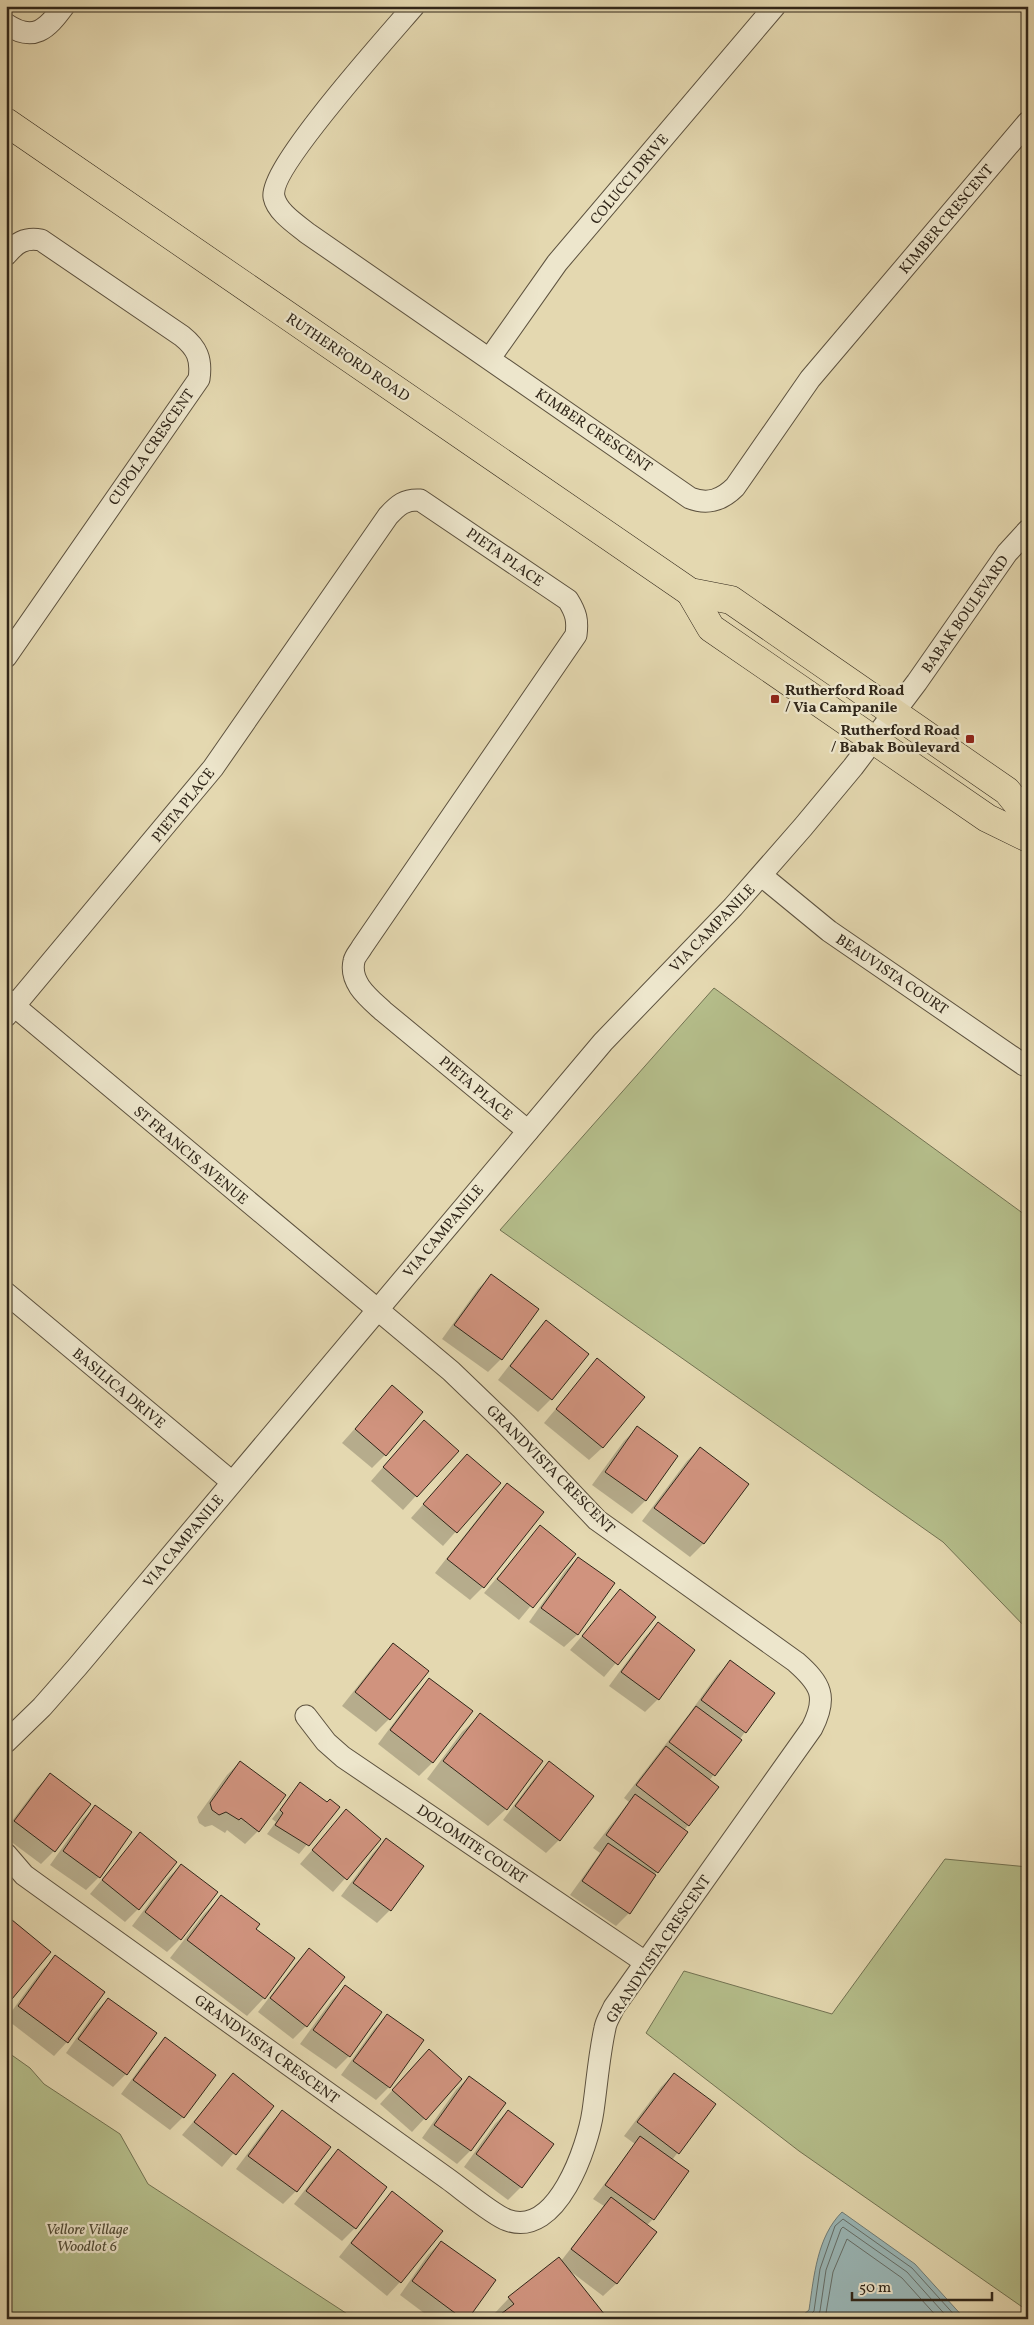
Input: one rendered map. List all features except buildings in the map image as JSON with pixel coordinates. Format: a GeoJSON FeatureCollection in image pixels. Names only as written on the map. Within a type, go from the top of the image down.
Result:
{"type":"FeatureCollection","features":[{"type":"Feature","properties":{"kind":"main road","name":"RUTHERFORD ROAD"},"geometry":{"type":"LineString","coordinates":[[6,122],[690,592],[711,628],[884,725],[1007,790],[1028,817]]}},
{"type":"Feature","properties":{"kind":"main road","name":"RUTHERFORD ROAD"},"geometry":{"type":"LineString","coordinates":[[884,725],[987,818],[1028,838]]}},
{"type":"Feature","properties":{"kind":"street"},"geometry":{"type":"LineString","coordinates":[[6,24],[25,34],[37,33],[49,25],[64,6]]}},
{"type":"Feature","properties":{"kind":"street","name":"KIMBER CRESCENT"},"geometry":{"type":"LineString","coordinates":[[414,6],[325,110],[276,184],[274,196],[280,208],[308,233],[690,498],[701,502],[725,497],[735,487],[810,379],[1028,122]]}},
{"type":"Feature","properties":{"kind":"street","name":"COLUCCI DRIVE"},"geometry":{"type":"LineString","coordinates":[[490,358],[557,263],[775,6]]}},
{"type":"Feature","properties":{"kind":"street","name":"CUPOLA CRESCENT"},"geometry":{"type":"LineString","coordinates":[[6,255],[20,241],[34,238],[41,240],[187,340],[193,345],[199,357],[201,368],[199,379],[6,657]]}},
{"type":"Feature","properties":{"kind":"street","name":"PIETA PLACE"},"geometry":{"type":"LineString","coordinates":[[9,1007],[213,768],[388,516],[398,505],[408,499],[420,500],[568,600],[575,611],[578,622],[576,635],[362,947],[354,961],[356,980],[363,993],[376,1005],[528,1131]]}},
{"type":"Feature","properties":{"kind":"street","name":"BABAK BOULEVARD"},"geometry":{"type":"LineString","coordinates":[[884,725],[1007,553],[1028,530]]}},
{"type":"Feature","properties":{"kind":"street","name":"VIA CAMPANILE"},"geometry":{"type":"LineString","coordinates":[[6,1742],[66,1680],[528,1131],[632,1011],[762,876],[884,725]]}},
{"type":"Feature","properties":{"kind":"street","name":"BEAUVISTA COURT"},"geometry":{"type":"LineString","coordinates":[[762,876],[829,931],[1024,1065],[1028,1065]]}},
{"type":"Feature","properties":{"kind":"street","name":"ST FRANCIS AVENUE"},"geometry":{"type":"LineString","coordinates":[[9,1007],[377,1310]]}},
{"type":"Feature","properties":{"kind":"street","name":"BASILICA DRIVE"},"geometry":{"type":"LineString","coordinates":[[6,1294],[232,1482]]}},
{"type":"Feature","properties":{"kind":"street","name":"GRANDVISTA CRESCENT"},"geometry":{"type":"LineString","coordinates":[[6,1854],[24,1875],[36,1884],[506,2220],[524,2223],[539,2218],[551,2209],[568,2184],[585,2146],[593,2111],[597,2070],[605,2025],[614,2007],[812,1728],[820,1712],[822,1695],[811,1675],[796,1662],[598,1520],[471,1389],[377,1310]]}},
{"type":"Feature","properties":{"kind":"street","name":"DOLOMITE COURT"},"geometry":{"type":"LineString","coordinates":[[306,1716],[326,1742],[343,1757],[645,1962]]}},
{"type":"Feature","properties":{"kind":"green space"},"geometry":{"type":"Polygon","coordinates":[[[714,988],[1028,1217],[1028,1630],[943,1542],[500,1230],[714,988]]]}},
{"type":"Feature","properties":{"kind":"green space"},"geometry":{"type":"Polygon","coordinates":[[[945,1859],[1028,1867],[1028,2311],[799,2151],[646,2033],[684,1971],[832,2014],[945,1859]]]}},
{"type":"Feature","properties":{"kind":"green space","name":"Vellore Village Woodlot 6"},"geometry":{"type":"Polygon","coordinates":[[[6,2051],[30,2068],[44,2084],[120,2134],[148,2184],[355,2319],[6,2319],[6,2051]]]}},
{"type":"Feature","properties":{"kind":"water"},"geometry":{"type":"Polygon","coordinates":[[[842,2212],[915,2264],[965,2319],[798,2319],[809,2310],[815,2271],[822,2245],[827,2233],[842,2212]]]}},
{"type":"Feature","properties":{"kind":"place","name":"Rutherford Road / Via Campanile"},"geometry":{"type":"Point","coordinates":[775,699]}},
{"type":"Feature","properties":{"kind":"place","name":"Rutherford Road / Babak Boulevard"},"geometry":{"type":"Point","coordinates":[970,739]}}]}
